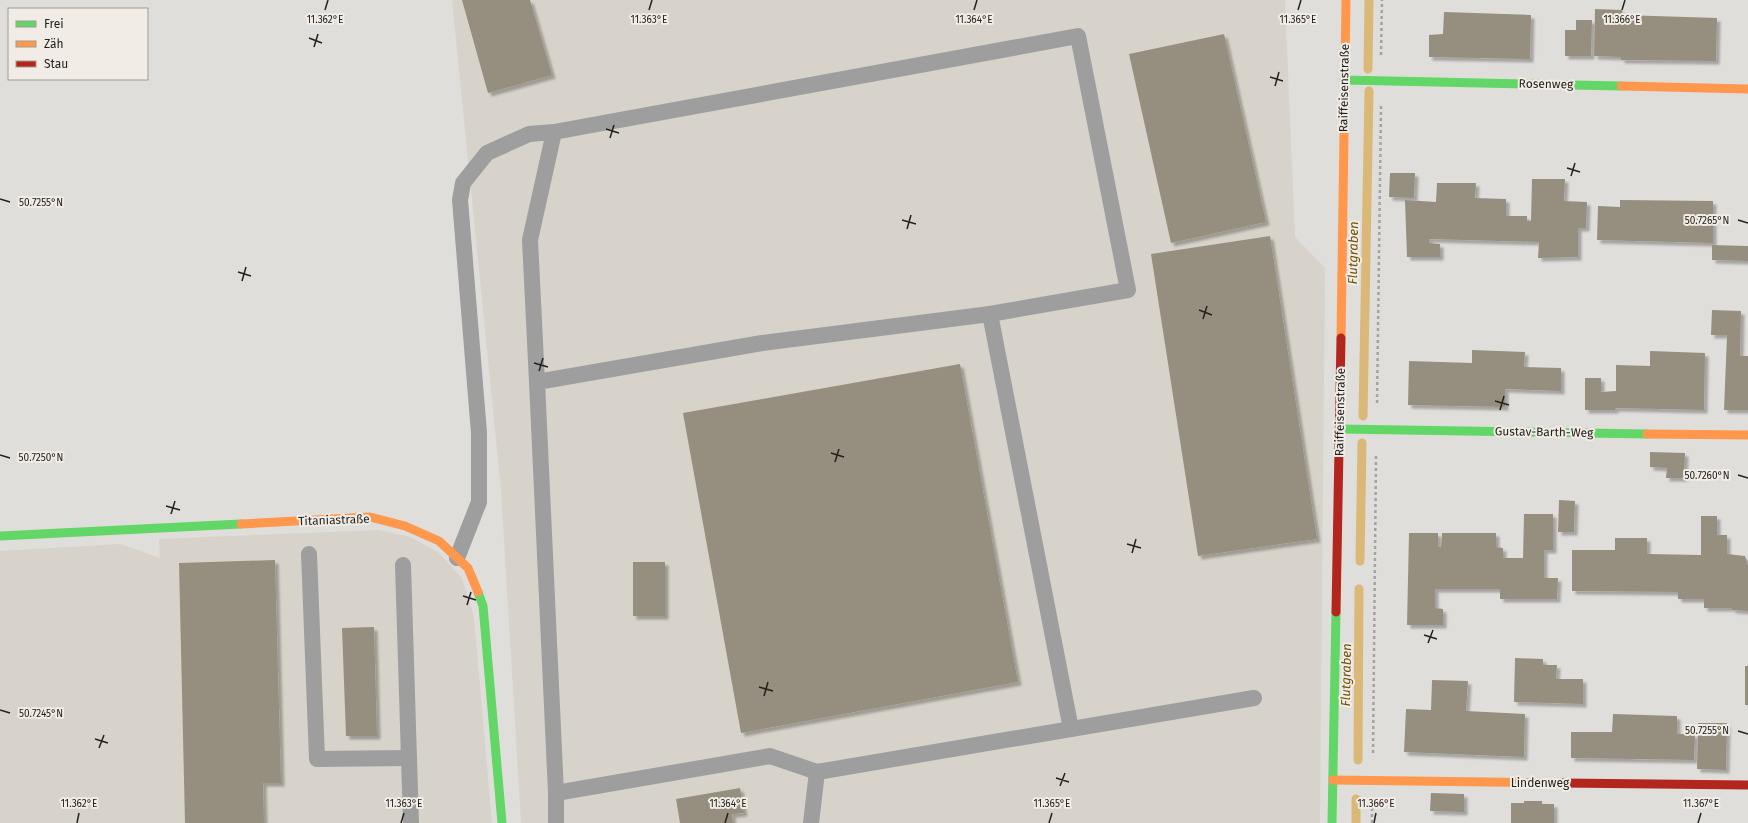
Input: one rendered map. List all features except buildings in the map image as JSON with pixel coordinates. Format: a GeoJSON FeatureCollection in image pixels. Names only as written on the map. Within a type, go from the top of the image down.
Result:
{"type":"FeatureCollection","features":[{"type":"Feature","properties":{"kind":"street","name":"Raiffeisenstraße"},"geometry":{"type":"LineString","coordinates":[[1332,823],[1340,429],[1346,0]]}},
{"type":"Feature","properties":{"kind":"street","name":"Rosenweg"},"geometry":{"type":"LineString","coordinates":[[1344,80],[1748,89]]}},
{"type":"Feature","properties":{"kind":"street","name":"Gustav-Barth-Weg"},"geometry":{"type":"LineString","coordinates":[[1340,429],[1748,435]]}},
{"type":"Feature","properties":{"kind":"street","name":"Titaniastraße"},"geometry":{"type":"LineString","coordinates":[[0,536],[370,517],[405,526],[438,541],[468,568],[483,606],[502,823]]}},
{"type":"Feature","properties":{"kind":"street","name":"Lindenweg"},"geometry":{"type":"LineString","coordinates":[[1332,780],[1748,785]]}},
{"type":"Feature","properties":{"kind":"lane"},"geometry":{"type":"LineString","coordinates":[[457,558],[479,502],[479,433],[460,200],[463,183],[487,153],[529,134],[554,132],[1078,36],[1128,290],[990,314],[762,343],[537,382]]}},
{"type":"Feature","properties":{"kind":"lane"},"geometry":{"type":"LineString","coordinates":[[554,132],[530,240],[556,793],[556,823]]}},
{"type":"Feature","properties":{"kind":"lane"},"geometry":{"type":"LineString","coordinates":[[990,314],[1071,729]]}},
{"type":"Feature","properties":{"kind":"lane"},"geometry":{"type":"LineString","coordinates":[[309,554],[317,759],[409,758]]}},
{"type":"Feature","properties":{"kind":"lane"},"geometry":{"type":"LineString","coordinates":[[403,565],[411,823]]}},
{"type":"Feature","properties":{"kind":"lane"},"geometry":{"type":"LineString","coordinates":[[556,793],[770,756],[817,772],[1254,698]]}},
{"type":"Feature","properties":{"kind":"lane"},"geometry":{"type":"LineString","coordinates":[[809,823],[817,772]]}},
{"type":"Feature","properties":{"kind":"shaded area"},"geometry":{"type":"Polygon","coordinates":[[[452,0],[1285,0],[1295,237],[1325,268],[1320,823],[521,823],[501,490],[452,0]]]}},
{"type":"Feature","properties":{"kind":"shaded area"},"geometry":{"type":"Polygon","coordinates":[[[379,530],[410,537],[438,552],[462,578],[474,617],[492,823],[0,823],[0,551],[121,544],[160,558],[159,539],[379,530]]]}},
{"type":"Feature","properties":{"kind":"waterway","name":"Flutgraben"},"geometry":{"type":"LineString","coordinates":[[1368,69],[1369,0]]}},
{"type":"Feature","properties":{"kind":"waterway","name":"Flutgraben"},"geometry":{"type":"LineString","coordinates":[[1363,416],[1369,91]]}},
{"type":"Feature","properties":{"kind":"waterway","name":"Flutgraben"},"geometry":{"type":"LineString","coordinates":[[1360,561],[1362,443]]}},
{"type":"Feature","properties":{"kind":"waterway","name":"Flutgraben"},"geometry":{"type":"LineString","coordinates":[[1358,760],[1359,589]]}},
{"type":"Feature","properties":{"kind":"waterway","name":"Flutgraben"},"geometry":{"type":"LineString","coordinates":[[1356,799],[1356,823]]}},
{"type":"Feature","properties":{"kind":"traffic: fast"},"geometry":{"type":"LineString","coordinates":[[1344,80],[1621,86]]}},
{"type":"Feature","properties":{"kind":"traffic: fast"},"geometry":{"type":"LineString","coordinates":[[1340,429],[1647,434]]}},
{"type":"Feature","properties":{"kind":"traffic: fast"},"geometry":{"type":"LineString","coordinates":[[0,536],[241,524]]}},
{"type":"Feature","properties":{"kind":"traffic: fast"},"geometry":{"type":"LineString","coordinates":[[478,592],[483,606],[502,823]]}},
{"type":"Feature","properties":{"kind":"traffic: fast"},"geometry":{"type":"LineString","coordinates":[[1332,823],[1336,612]]}},
{"type":"Feature","properties":{"kind":"traffic: slow"},"geometry":{"type":"LineString","coordinates":[[1341,338],[1346,0]]}},
{"type":"Feature","properties":{"kind":"traffic: slow"},"geometry":{"type":"LineString","coordinates":[[1621,86],[1748,89]]}},
{"type":"Feature","properties":{"kind":"traffic: slow"},"geometry":{"type":"LineString","coordinates":[[1647,434],[1748,435]]}},
{"type":"Feature","properties":{"kind":"traffic: slow"},"geometry":{"type":"LineString","coordinates":[[241,524],[370,517],[405,526],[439,541],[468,568],[478,592]]}},
{"type":"Feature","properties":{"kind":"traffic: slow"},"geometry":{"type":"LineString","coordinates":[[1333,780],[1562,783]]}},
{"type":"Feature","properties":{"kind":"traffic: jam"},"geometry":{"type":"LineString","coordinates":[[1336,612],[1341,338]]}},
{"type":"Feature","properties":{"kind":"traffic: jam"},"geometry":{"type":"LineString","coordinates":[[1562,783],[1748,785]]}}]}
